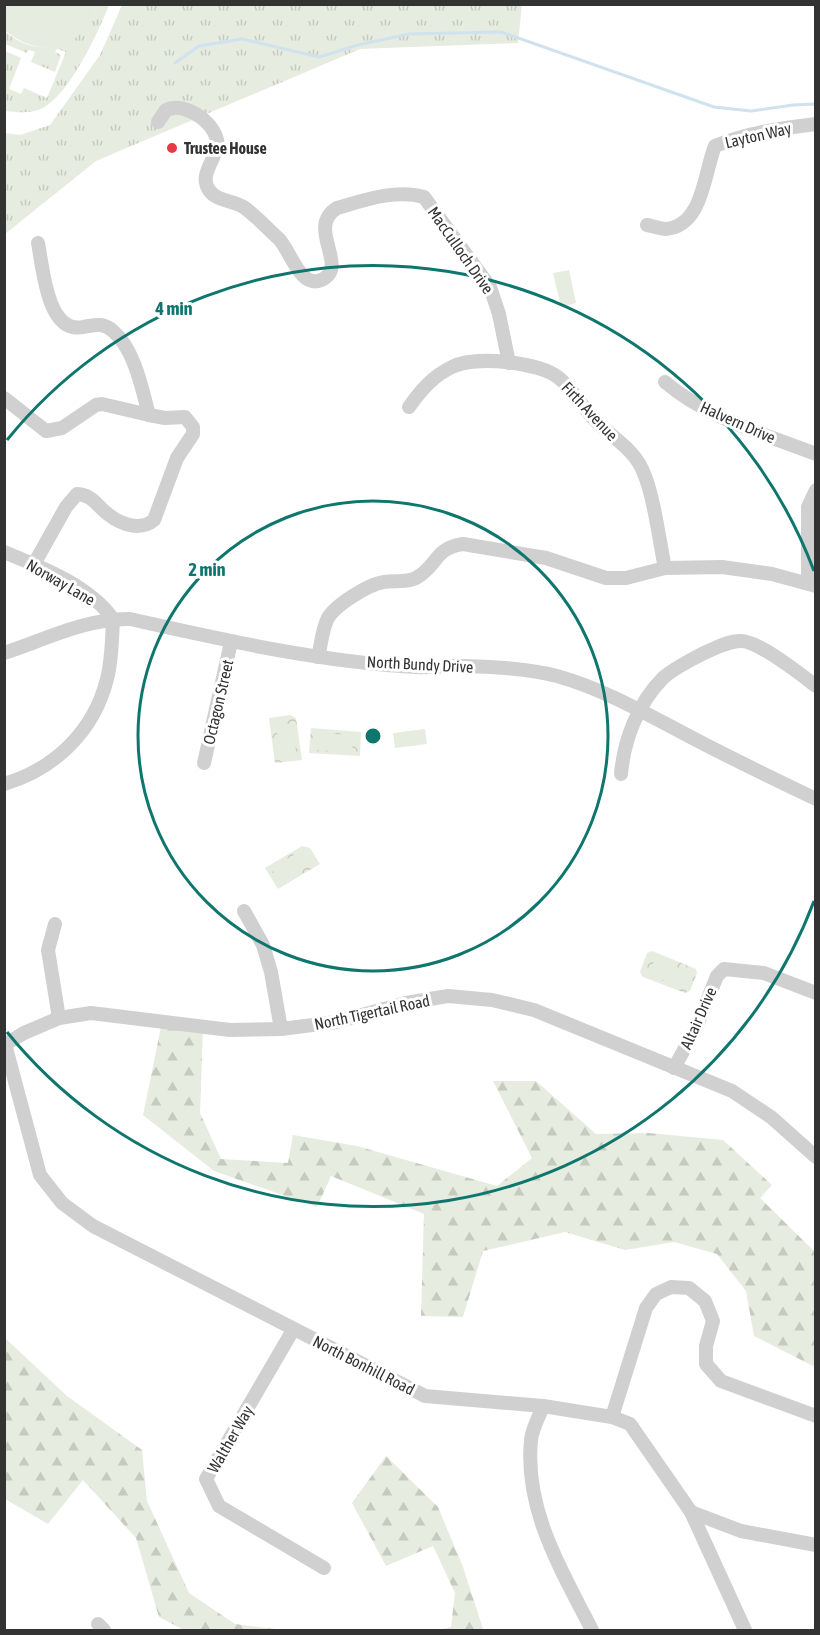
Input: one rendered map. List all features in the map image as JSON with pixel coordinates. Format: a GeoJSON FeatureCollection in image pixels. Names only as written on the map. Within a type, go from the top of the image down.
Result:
{"type":"FeatureCollection","features":[{"type":"Feature","properties":{"kind":"street","name":"MacCulloch Drive"},"geometry":{"type":"LineString","coordinates":[[158,123],[166,110],[178,108],[185,109],[202,119],[213,129],[217,139],[217,149],[207,170],[207,187],[213,195],[245,208],[285,246],[298,270],[312,281],[321,280],[328,275],[332,267],[324,230],[325,219],[331,212],[337,208],[391,195],[410,193],[424,197],[490,287],[496,299],[509,363]]}},
{"type":"Feature","properties":{"kind":"street","name":"Layton Way"},"geometry":{"type":"LineString","coordinates":[[647,225],[664,229],[679,226],[688,219],[697,206],[715,146],[726,141],[784,127],[816,124]]}},
{"type":"Feature","properties":{"kind":"street"},"geometry":{"type":"LineString","coordinates":[[38,243],[50,299],[59,320],[69,327],[82,328],[102,324],[113,330],[121,339],[131,358],[149,415]]}},
{"type":"Feature","properties":{"kind":"street","name":"Firth Avenue"},"geometry":{"type":"LineString","coordinates":[[409,407],[423,388],[454,365],[474,362],[509,363],[549,371],[560,379],[586,412],[631,453],[642,469],[648,486],[664,568]]}},
{"type":"Feature","properties":{"kind":"street","name":"Halvern Drive"},"geometry":{"type":"LineString","coordinates":[[665,382],[681,396],[734,423],[816,454]]}},
{"type":"Feature","properties":{"kind":"street"},"geometry":{"type":"LineString","coordinates":[[4,398],[46,431],[62,428],[96,405],[102,404],[165,418],[180,416],[190,422],[194,428],[193,434],[177,458],[154,520],[147,525],[138,526],[122,522],[109,515],[93,499],[77,494],[66,507],[34,564]]}},
{"type":"Feature","properties":{"kind":"street"},"geometry":{"type":"LineString","coordinates":[[318,657],[326,622],[339,607],[375,584],[413,579],[424,572],[441,552],[450,546],[463,544],[546,558],[606,578],[626,578],[664,568],[722,567],[748,569],[812,584],[808,507],[816,490]]}},
{"type":"Feature","properties":{"kind":"street","name":"Norway Lane"},"geometry":{"type":"LineString","coordinates":[[4,552],[34,564],[73,585],[104,606],[113,619]]}},
{"type":"Feature","properties":{"kind":"street"},"geometry":{"type":"LineString","coordinates":[[4,784],[25,778],[43,767],[63,753],[82,734],[97,707],[107,679],[113,619]]}},
{"type":"Feature","properties":{"kind":"street","name":"North Bundy Drive"},"geometry":{"type":"LineString","coordinates":[[4,653],[77,628],[113,619],[130,619],[231,642],[318,657],[417,667],[463,666],[508,669],[555,676],[592,687],[641,710],[737,761],[816,799]]}},
{"type":"Feature","properties":{"kind":"street"},"geometry":{"type":"LineString","coordinates":[[621,774],[628,735],[652,691],[683,664],[721,645],[742,640],[758,646],[816,686]]}},
{"type":"Feature","properties":{"kind":"street","name":"Octagon Street"},"geometry":{"type":"LineString","coordinates":[[204,763],[231,642]]}},
{"type":"Feature","properties":{"kind":"street"},"geometry":{"type":"LineString","coordinates":[[244,911],[264,945],[271,972],[280,1029]]}},
{"type":"Feature","properties":{"kind":"street"},"geometry":{"type":"LineString","coordinates":[[55,924],[48,950],[59,1018]]}},
{"type":"Feature","properties":{"kind":"street","name":"Altair Drive"},"geometry":{"type":"LineString","coordinates":[[674,1068],[696,1028],[717,976],[724,969],[765,973],[816,993]]}},
{"type":"Feature","properties":{"kind":"street","name":"North Tigertail Road"},"geometry":{"type":"LineString","coordinates":[[5,1045],[24,1033],[59,1018],[91,1014],[230,1030],[280,1029],[336,1022],[406,1003],[448,996],[492,1000],[534,1010],[732,1091],[813,1150]]}},
{"type":"Feature","properties":{"kind":"street","name":"North Bonhill Road"},"geometry":{"type":"LineString","coordinates":[[5,1045],[40,1175],[62,1203],[93,1226],[424,1396],[543,1406],[612,1417],[630,1424],[690,1512],[745,1630]]}},
{"type":"Feature","properties":{"kind":"street"},"geometry":{"type":"LineString","coordinates":[[612,1417],[646,1308],[656,1294],[671,1287],[689,1288],[705,1301],[713,1321],[706,1346],[706,1364],[721,1381],[816,1416]]}},
{"type":"Feature","properties":{"kind":"street","name":"Walther Way"},"geometry":{"type":"LineString","coordinates":[[293,1330],[206,1479],[219,1506],[324,1568]]}},
{"type":"Feature","properties":{"kind":"street"},"geometry":{"type":"LineString","coordinates":[[543,1406],[531,1439],[532,1477],[540,1522],[592,1630]]}},
{"type":"Feature","properties":{"kind":"street"},"geometry":{"type":"LineString","coordinates":[[690,1512],[741,1531],[816,1545]]}},
{"type":"Feature","properties":{"kind":"green space"},"geometry":{"type":"Polygon","coordinates":[[[4,5],[98,5],[92,20],[83,32],[60,46],[47,47],[34,46],[20,41],[7,32],[4,5]]]}},
{"type":"Feature","properties":{"kind":"green space"},"geometry":{"type":"Polygon","coordinates":[[[98,5],[109,5],[90,47],[62,91],[52,102],[36,111],[5,111],[5,51],[21,58],[9,89],[21,94],[24,88],[47,98],[66,52],[57,49],[55,52],[61,55],[55,72],[31,62],[35,52],[29,50],[27,53],[5,44],[4,30],[17,40],[31,46],[58,45],[71,40],[82,31],[92,19],[98,5]]]}},
{"type":"Feature","properties":{"kind":"green space"},"geometry":{"type":"Polygon","coordinates":[[[122,5],[522,5],[518,43],[360,49],[96,161],[5,234],[5,133],[20,135],[50,125],[100,55],[122,5]]]}},
{"type":"Feature","properties":{"kind":"green space"},"geometry":{"type":"Polygon","coordinates":[[[569,270],[576,303],[561,307],[553,273],[569,270]]]}},
{"type":"Feature","properties":{"kind":"green space"},"geometry":{"type":"Polygon","coordinates":[[[290,715],[296,718],[302,760],[275,763],[269,718],[290,715]]]}},
{"type":"Feature","properties":{"kind":"green space"},"geometry":{"type":"Polygon","coordinates":[[[292,723],[297,758],[282,761],[276,726],[292,723]]]}},
{"type":"Feature","properties":{"kind":"green space"},"geometry":{"type":"Polygon","coordinates":[[[311,728],[361,732],[360,756],[309,753],[311,728]]]}},
{"type":"Feature","properties":{"kind":"green space"},"geometry":{"type":"Polygon","coordinates":[[[425,729],[427,744],[395,748],[393,733],[425,729]]]}},
{"type":"Feature","properties":{"kind":"green space"},"geometry":{"type":"Polygon","coordinates":[[[318,733],[353,735],[352,752],[317,750],[318,733]]]}},
{"type":"Feature","properties":{"kind":"green space"},"geometry":{"type":"Polygon","coordinates":[[[302,846],[310,848],[320,864],[278,889],[265,868],[302,846]]]}},
{"type":"Feature","properties":{"kind":"green space"},"geometry":{"type":"Polygon","coordinates":[[[301,851],[309,865],[279,882],[271,868],[301,851]]]}},
{"type":"Feature","properties":{"kind":"green space"},"geometry":{"type":"Polygon","coordinates":[[[652,951],[696,969],[697,973],[690,991],[685,993],[643,977],[640,972],[647,953],[652,951]]]}},
{"type":"Feature","properties":{"kind":"green space"},"geometry":{"type":"Polygon","coordinates":[[[655,959],[688,972],[681,988],[649,974],[655,959]]]}},
{"type":"Feature","properties":{"kind":"green space"},"geometry":{"type":"Polygon","coordinates":[[[162,1022],[203,1027],[200,1113],[221,1159],[288,1163],[293,1135],[357,1146],[497,1186],[532,1158],[493,1081],[536,1081],[596,1134],[649,1133],[723,1140],[772,1185],[760,1198],[815,1252],[815,1367],[754,1336],[746,1291],[717,1254],[674,1242],[625,1250],[565,1232],[483,1251],[463,1317],[421,1316],[424,1214],[331,1176],[317,1207],[214,1171],[143,1115],[162,1022]]]}},
{"type":"Feature","properties":{"kind":"green space"},"geometry":{"type":"Polygon","coordinates":[[[5,1338],[67,1396],[142,1450],[147,1501],[189,1593],[235,1624],[282,1630],[184,1630],[159,1617],[136,1538],[83,1480],[48,1524],[5,1499],[5,1338]]]}},
{"type":"Feature","properties":{"kind":"green space"},"geometry":{"type":"Polygon","coordinates":[[[386,1456],[438,1507],[463,1567],[483,1629],[438,1630],[451,1627],[455,1593],[433,1546],[386,1566],[352,1503],[386,1456]]]}},
{"type":"Feature","properties":{"kind":"waterway"},"geometry":{"type":"LineString","coordinates":[[175,63],[199,46],[242,39],[319,57],[358,45],[409,34],[501,32],[714,107],[751,111],[816,104]]}},
{"type":"Feature","properties":{"kind":"place","name":"Trustee House"},"geometry":{"type":"Point","coordinates":[172,148]}}]}
